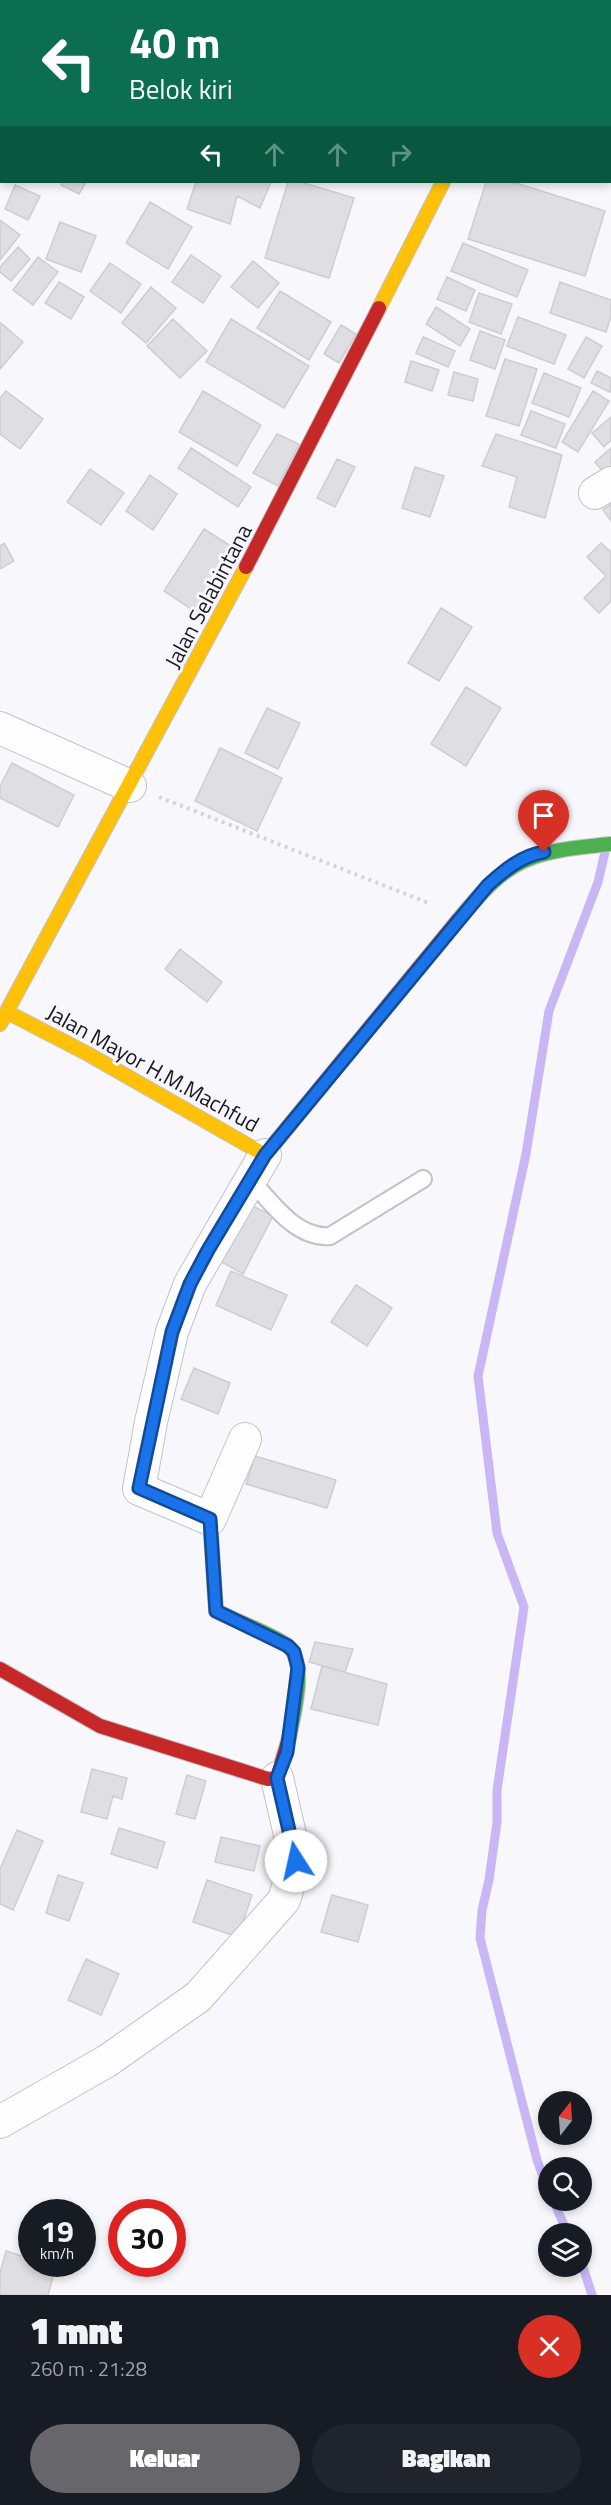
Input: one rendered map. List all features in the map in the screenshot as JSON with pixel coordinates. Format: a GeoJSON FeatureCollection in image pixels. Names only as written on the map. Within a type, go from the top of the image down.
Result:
{"type":"FeatureCollection","features":[{"type":"Feature","properties":{"kind":"street","name":"Jalan Selabintana"},"geometry":{"type":"LineString","coordinates":[[0,1024],[266,530],[442,183]]}},
{"type":"Feature","properties":{"kind":"street"},"geometry":{"type":"LineString","coordinates":[[0,728],[130,786]]}},
{"type":"Feature","properties":{"kind":"street","name":"Jalan Mayor H.M.Machfud"},"geometry":{"type":"LineString","coordinates":[[7,1012],[88,1053],[257,1167],[488,885],[508,867],[532,855],[611,844]]}},
{"type":"Feature","properties":{"kind":"street"},"geometry":{"type":"LineString","coordinates":[[210,1519],[141,1490],[138,1483],[172,1332],[190,1284],[257,1167]]}},
{"type":"Feature","properties":{"kind":"street"},"geometry":{"type":"LineString","coordinates":[[0,2122],[107,2061],[198,1997],[284,1900],[296,1861],[277,1778],[288,1742],[298,1668],[294,1652],[288,1646],[216,1611],[210,1519],[245,1439]]}},
{"type":"Feature","properties":{"kind":"street"},"geometry":{"type":"LineString","coordinates":[[0,1669],[100,1726],[268,1779],[277,1778]]}},
{"type":"Feature","properties":{"kind":"lane"},"geometry":{"type":"LineString","coordinates":[[257,1167],[291,1223],[321,1237],[330,1236],[423,1179]]}},
{"type":"Feature","properties":{"kind":"path"},"geometry":{"type":"LineString","coordinates":[[130,786],[463,916]]}},
{"type":"Feature","properties":{"kind":"building"},"geometry":{"type":"Polygon","coordinates":[[[62,183],[85,183],[79,194],[61,185],[62,183]]]}},
{"type":"Feature","properties":{"kind":"building"},"geometry":{"type":"Polygon","coordinates":[[[196,183],[271,183],[260,208],[237,196],[230,224],[187,209],[196,183]]]}},
{"type":"Feature","properties":{"kind":"building"},"geometry":{"type":"Polygon","coordinates":[[[288,183],[304,183],[354,198],[329,278],[265,258],[288,183]]]}},
{"type":"Feature","properties":{"kind":"building"},"geometry":{"type":"Polygon","coordinates":[[[486,183],[516,183],[605,211],[585,276],[468,239],[486,183]]]}},
{"type":"Feature","properties":{"kind":"building"},"geometry":{"type":"Polygon","coordinates":[[[15,185],[40,196],[28,220],[5,209],[15,185]]]}},
{"type":"Feature","properties":{"kind":"building"},"geometry":{"type":"Polygon","coordinates":[[[150,202],[192,227],[168,269],[126,243],[150,202]]]}},
{"type":"Feature","properties":{"kind":"building"},"geometry":{"type":"Polygon","coordinates":[[[0,220],[20,235],[0,260],[0,220]]]}},
{"type":"Feature","properties":{"kind":"building"},"geometry":{"type":"Polygon","coordinates":[[[60,222],[96,236],[81,272],[46,259],[60,222]]]}},
{"type":"Feature","properties":{"kind":"building"},"geometry":{"type":"Polygon","coordinates":[[[463,243],[528,270],[517,297],[451,271],[463,243]]]}},
{"type":"Feature","properties":{"kind":"building"},"geometry":{"type":"Polygon","coordinates":[[[18,247],[30,259],[11,281],[0,272],[0,267],[18,247]]]}},
{"type":"Feature","properties":{"kind":"building"},"geometry":{"type":"Polygon","coordinates":[[[191,255],[221,276],[203,303],[172,282],[191,255]]]}},
{"type":"Feature","properties":{"kind":"building"},"geometry":{"type":"Polygon","coordinates":[[[38,257],[58,272],[33,305],[13,290],[38,257]]]}},
{"type":"Feature","properties":{"kind":"building"},"geometry":{"type":"Polygon","coordinates":[[[253,261],[279,283],[258,308],[231,287],[253,261]]]}},
{"type":"Feature","properties":{"kind":"building"},"geometry":{"type":"Polygon","coordinates":[[[110,263],[141,284],[121,313],[90,291],[110,263]]]}},
{"type":"Feature","properties":{"kind":"building"},"geometry":{"type":"Polygon","coordinates":[[[447,277],[475,290],[466,311],[437,299],[447,277]]]}},
{"type":"Feature","properties":{"kind":"building"},"geometry":{"type":"Polygon","coordinates":[[[59,282],[84,297],[71,319],[45,303],[59,282]]]}},
{"type":"Feature","properties":{"kind":"building"},"geometry":{"type":"Polygon","coordinates":[[[560,282],[611,300],[611,316],[606,332],[550,313],[560,282]]]}},
{"type":"Feature","properties":{"kind":"building"},"geometry":{"type":"Polygon","coordinates":[[[151,287],[176,308],[146,343],[122,323],[151,287]]]}},
{"type":"Feature","properties":{"kind":"building"},"geometry":{"type":"Polygon","coordinates":[[[280,291],[331,322],[309,360],[257,328],[280,291]]]}},
{"type":"Feature","properties":{"kind":"building"},"geometry":{"type":"Polygon","coordinates":[[[479,293],[512,304],[501,334],[469,322],[479,293]]]}},
{"type":"Feature","properties":{"kind":"building"},"geometry":{"type":"Polygon","coordinates":[[[436,307],[470,329],[460,346],[426,324],[436,307]]]}},
{"type":"Feature","properties":{"kind":"building"},"geometry":{"type":"Polygon","coordinates":[[[518,317],[566,335],[554,364],[507,346],[518,317]]]}},
{"type":"Feature","properties":{"kind":"building"},"geometry":{"type":"Polygon","coordinates":[[[173,319],[207,351],[180,378],[147,346],[173,319]]]}},
{"type":"Feature","properties":{"kind":"building"},"geometry":{"type":"Polygon","coordinates":[[[231,319],[309,366],[284,408],[206,362],[231,319]]]}},
{"type":"Feature","properties":{"kind":"building"},"geometry":{"type":"Polygon","coordinates":[[[0,324],[23,342],[0,369],[0,324]]]}},
{"type":"Feature","properties":{"kind":"building"},"geometry":{"type":"Polygon","coordinates":[[[341,325],[356,334],[339,363],[324,354],[341,325]]]}},
{"type":"Feature","properties":{"kind":"building"},"geometry":{"type":"Polygon","coordinates":[[[480,331],[505,340],[495,369],[470,360],[480,331]]]}},
{"type":"Feature","properties":{"kind":"building"},"geometry":{"type":"Polygon","coordinates":[[[423,337],[455,351],[448,367],[416,353],[423,337]]]}},
{"type":"Feature","properties":{"kind":"building"},"geometry":{"type":"Polygon","coordinates":[[[586,337],[602,346],[584,378],[568,369],[586,337]]]}},
{"type":"Feature","properties":{"kind":"building"},"geometry":{"type":"Polygon","coordinates":[[[505,359],[537,369],[519,426],[486,416],[505,359]]]}},
{"type":"Feature","properties":{"kind":"building"},"geometry":{"type":"Polygon","coordinates":[[[411,361],[439,370],[432,391],[405,382],[411,361]]]}},
{"type":"Feature","properties":{"kind":"building"},"geometry":{"type":"Polygon","coordinates":[[[597,371],[611,378],[610,392],[591,383],[597,371]]]}},
{"type":"Feature","properties":{"kind":"building"},"geometry":{"type":"Polygon","coordinates":[[[454,372],[478,379],[473,401],[448,395],[454,372]]]}},
{"type":"Feature","properties":{"kind":"building"},"geometry":{"type":"Polygon","coordinates":[[[544,373],[581,388],[569,417],[532,403],[544,373]]]}},
{"type":"Feature","properties":{"kind":"building"},"geometry":{"type":"Polygon","coordinates":[[[6,391],[43,419],[20,449],[0,434],[0,398],[6,391]]]}},
{"type":"Feature","properties":{"kind":"building"},"geometry":{"type":"Polygon","coordinates":[[[203,391],[261,425],[237,466],[179,432],[203,391]]]}},
{"type":"Feature","properties":{"kind":"building"},"geometry":{"type":"Polygon","coordinates":[[[593,391],[609,401],[578,452],[562,442],[593,391]]]}},
{"type":"Feature","properties":{"kind":"building"},"geometry":{"type":"Polygon","coordinates":[[[531,411],[565,424],[556,448],[521,435],[531,411]]]}},
{"type":"Feature","properties":{"kind":"building"},"geometry":{"type":"Polygon","coordinates":[[[611,417],[611,440],[604,447],[592,433],[611,417]]]}},
{"type":"Feature","properties":{"kind":"building"},"geometry":{"type":"Polygon","coordinates":[[[277,434],[299,444],[278,486],[253,473],[277,434]]]}},
{"type":"Feature","properties":{"kind":"building"},"geometry":{"type":"Polygon","coordinates":[[[496,434],[562,455],[545,518],[509,507],[517,477],[482,466],[496,434]]]}},
{"type":"Feature","properties":{"kind":"building"},"geometry":{"type":"Polygon","coordinates":[[[191,448],[251,487],[238,507],[178,468],[191,448]]]}},
{"type":"Feature","properties":{"kind":"building"},"geometry":{"type":"Polygon","coordinates":[[[611,448],[611,481],[595,462],[611,448]]]}},
{"type":"Feature","properties":{"kind":"building"},"geometry":{"type":"Polygon","coordinates":[[[337,459],[355,467],[335,507],[317,498],[337,459]]]}},
{"type":"Feature","properties":{"kind":"building"},"geometry":{"type":"Polygon","coordinates":[[[415,467],[444,476],[430,517],[402,508],[415,467]]]}},
{"type":"Feature","properties":{"kind":"building"},"geometry":{"type":"Polygon","coordinates":[[[90,469],[124,493],[101,525],[67,502],[90,469]]]}},
{"type":"Feature","properties":{"kind":"building"},"geometry":{"type":"Polygon","coordinates":[[[150,475],[177,494],[153,530],[126,511],[150,475]]]}},
{"type":"Feature","properties":{"kind":"building"},"geometry":{"type":"Polygon","coordinates":[[[611,504],[611,521],[603,510],[611,504]]]}},
{"type":"Feature","properties":{"kind":"building"},"geometry":{"type":"Polygon","coordinates":[[[204,529],[234,548],[194,611],[164,591],[204,529]]]}},
{"type":"Feature","properties":{"kind":"building"},"geometry":{"type":"Polygon","coordinates":[[[4,543],[14,561],[0,569],[0,546],[4,543]]]}},
{"type":"Feature","properties":{"kind":"building"},"geometry":{"type":"Polygon","coordinates":[[[601,543],[611,552],[611,601],[599,613],[584,598],[606,576],[587,557],[601,543]]]}},
{"type":"Feature","properties":{"kind":"building"},"geometry":{"type":"Polygon","coordinates":[[[441,608],[472,627],[439,681],[408,663],[441,608]]]}},
{"type":"Feature","properties":{"kind":"building"},"geometry":{"type":"Polygon","coordinates":[[[466,687],[501,708],[466,766],[431,744],[466,687]]]}},
{"type":"Feature","properties":{"kind":"building"},"geometry":{"type":"Polygon","coordinates":[[[267,708],[300,723],[278,769],[245,753],[267,708]]]}},
{"type":"Feature","properties":{"kind":"building"},"geometry":{"type":"Polygon","coordinates":[[[220,748],[282,778],[257,831],[195,801],[220,748]]]}},
{"type":"Feature","properties":{"kind":"building"},"geometry":{"type":"Polygon","coordinates":[[[12,763],[74,795],[58,827],[0,798],[0,786],[12,763]]]}},
{"type":"Feature","properties":{"kind":"building"},"geometry":{"type":"Polygon","coordinates":[[[180,949],[222,982],[207,1002],[165,969],[180,949]]]}},
{"type":"Feature","properties":{"kind":"building"},"geometry":{"type":"Polygon","coordinates":[[[247,1203],[273,1216],[243,1274],[218,1260],[247,1203]]]}},
{"type":"Feature","properties":{"kind":"building"},"geometry":{"type":"Polygon","coordinates":[[[231,1271],[287,1295],[271,1330],[216,1305],[231,1271]]]}},
{"type":"Feature","properties":{"kind":"building"},"geometry":{"type":"Polygon","coordinates":[[[356,1285],[392,1308],[367,1346],[331,1322],[356,1285]]]}},
{"type":"Feature","properties":{"kind":"building"},"geometry":{"type":"Polygon","coordinates":[[[194,1368],[230,1383],[218,1414],[181,1399],[194,1368]]]}},
{"type":"Feature","properties":{"kind":"building"},"geometry":{"type":"Polygon","coordinates":[[[255,1456],[336,1480],[327,1508],[246,1484],[255,1456]]]}},
{"type":"Feature","properties":{"kind":"building"},"geometry":{"type":"Polygon","coordinates":[[[315,1642],[353,1649],[345,1672],[309,1662],[315,1642]]]}},
{"type":"Feature","properties":{"kind":"building"},"geometry":{"type":"Polygon","coordinates":[[[322,1666],[387,1684],[378,1725],[311,1709],[322,1666]]]}},
{"type":"Feature","properties":{"kind":"building"},"geometry":{"type":"Polygon","coordinates":[[[92,1769],[127,1778],[122,1799],[113,1796],[107,1819],[81,1812],[92,1769]]]}},
{"type":"Feature","properties":{"kind":"building"},"geometry":{"type":"Polygon","coordinates":[[[187,1775],[206,1781],[195,1819],[176,1814],[187,1775]]]}},
{"type":"Feature","properties":{"kind":"building"},"geometry":{"type":"Polygon","coordinates":[[[119,1828],[165,1842],[157,1868],[111,1854],[119,1828]]]}},
{"type":"Feature","properties":{"kind":"building"},"geometry":{"type":"Polygon","coordinates":[[[17,1830],[43,1841],[13,1910],[0,1904],[0,1869],[17,1830]]]}},
{"type":"Feature","properties":{"kind":"building"},"geometry":{"type":"Polygon","coordinates":[[[221,1837],[260,1846],[254,1871],[215,1862],[221,1837]]]}},
{"type":"Feature","properties":{"kind":"building"},"geometry":{"type":"Polygon","coordinates":[[[58,1875],[83,1883],[69,1921],[46,1913],[58,1875]]]}},
{"type":"Feature","properties":{"kind":"building"},"geometry":{"type":"Polygon","coordinates":[[[207,1880],[252,1895],[238,1937],[193,1922],[207,1880]]]}},
{"type":"Feature","properties":{"kind":"building"},"geometry":{"type":"Polygon","coordinates":[[[332,1895],[368,1905],[358,1942],[321,1932],[332,1895]]]}},
{"type":"Feature","properties":{"kind":"building"},"geometry":{"type":"Polygon","coordinates":[[[86,1959],[119,1974],[101,2015],[68,2000],[86,1959]]]}},
{"type":"Feature","properties":{"kind":"building"},"geometry":{"type":"Polygon","coordinates":[[[6,2251],[18,2255],[18,2277],[53,2277],[48,2295],[0,2295],[0,2273],[6,2251]]]}},
{"type":"Feature","properties":{"kind":"waterway"},"geometry":{"type":"LineString","coordinates":[[538,2163],[480,1938],[482,1910],[489,1880],[497,1822],[497,1790],[524,1607],[497,1533],[478,1376],[526,1154],[549,1011],[598,882],[605,852]]}},
{"type":"Feature","properties":{"kind":"waterway"},"geometry":{"type":"LineString","coordinates":[[558,2211],[563,2223]]}},
{"type":"Feature","properties":{"kind":"waterway"},"geometry":{"type":"LineString","coordinates":[[586,2277],[592,2295]]}},
{"type":"Feature","properties":{"kind":"traffic: fast"},"geometry":{"type":"LineString","coordinates":[[458,920],[493,882],[524,861],[560,850],[611,844]]}},
{"type":"Feature","properties":{"kind":"traffic: fast"},"geometry":{"type":"LineString","coordinates":[[210,1519],[216,1611],[273,1637],[288,1646],[294,1654],[297,1664],[298,1690],[289,1738]]}},
{"type":"Feature","properties":{"kind":"traffic: slow"},"geometry":{"type":"LineString","coordinates":[[379,308],[442,183]]}},
{"type":"Feature","properties":{"kind":"traffic: slow"},"geometry":{"type":"LineString","coordinates":[[0,1024],[246,567]]}},
{"type":"Feature","properties":{"kind":"traffic: slow"},"geometry":{"type":"LineString","coordinates":[[7,1012],[88,1054],[265,1155],[287,1128]]}},
{"type":"Feature","properties":{"kind":"traffic: jam"},"geometry":{"type":"LineString","coordinates":[[246,567],[379,308]]}},
{"type":"Feature","properties":{"kind":"traffic: jam"},"geometry":{"type":"LineString","coordinates":[[287,1128],[458,920]]}},
{"type":"Feature","properties":{"kind":"traffic: jam"},"geometry":{"type":"LineString","coordinates":[[0,1669],[100,1726],[268,1779],[277,1778],[289,1738]]}},
{"type":"Feature","properties":{"kind":"route"},"geometry":{"type":"LineString","coordinates":[[296,1861],[277,1778],[287,1752],[290,1731],[298,1668],[294,1652],[288,1646],[216,1611],[210,1519],[139,1490],[138,1483],[172,1332],[190,1284],[265,1155],[488,885],[508,867],[532,855],[544,852]]}}]}
